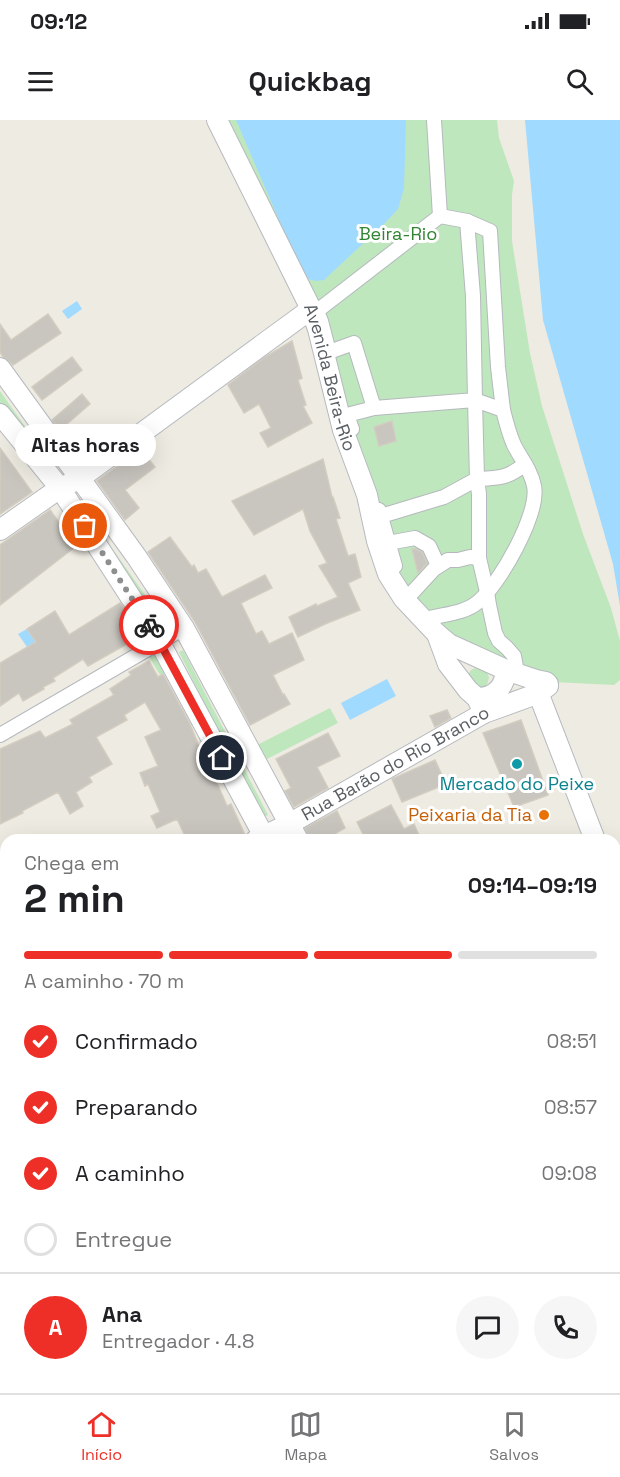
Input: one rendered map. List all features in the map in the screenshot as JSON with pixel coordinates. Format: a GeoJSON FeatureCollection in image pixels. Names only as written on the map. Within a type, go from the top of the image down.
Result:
{"type":"FeatureCollection","features":[{"type":"Feature","properties":{"kind":"street","name":"Avenida Beira-Rio"},"geometry":{"type":"LineString","coordinates":[[217,120],[314,310],[343,430],[367,495],[377,541],[388,574],[404,599],[434,626],[449,644],[548,684],[539,693],[594,834]]}},
{"type":"Feature","properties":{"kind":"street"},"geometry":{"type":"LineString","coordinates":[[227,120],[270,218],[321,321],[329,352],[354,343],[374,408]]}},
{"type":"Feature","properties":{"kind":"street"},"geometry":{"type":"LineString","coordinates":[[434,120],[440,216]]}},
{"type":"Feature","properties":{"kind":"street"},"geometry":{"type":"LineString","coordinates":[[0,530],[60,488],[79,479],[440,216],[467,221],[490,231],[502,410],[508,432],[525,464],[536,493],[532,512],[523,534],[506,566],[488,592],[477,603],[434,626]]}},
{"type":"Feature","properties":{"kind":"street"},"geometry":{"type":"LineString","coordinates":[[467,221],[473,296],[479,558],[495,633],[513,656],[511,668],[504,683],[495,693],[483,698],[480,706]]}},
{"type":"Feature","properties":{"kind":"street"},"geometry":{"type":"LineString","coordinates":[[0,369],[136,556],[184,628],[294,832]]}},
{"type":"Feature","properties":{"kind":"street"},"geometry":{"type":"LineString","coordinates":[[502,410],[475,400],[374,408],[347,415],[374,492],[395,569],[410,596],[434,626],[454,642],[511,668],[548,675]]}},
{"type":"Feature","properties":{"kind":"street"},"geometry":{"type":"LineString","coordinates":[[0,414],[60,488],[159,641],[259,834]]}},
{"type":"Feature","properties":{"kind":"street"},"geometry":{"type":"LineString","coordinates":[[381,516],[444,497],[477,479],[501,478],[514,473],[525,464]]}},
{"type":"Feature","properties":{"kind":"street"},"geometry":{"type":"LineString","coordinates":[[388,543],[416,538],[429,546],[436,561]]}},
{"type":"Feature","properties":{"kind":"street"},"geometry":{"type":"LineString","coordinates":[[410,596],[434,568],[448,560],[479,558]]}},
{"type":"Feature","properties":{"kind":"street","name":"Avenida Beira-Rio"},"geometry":{"type":"LineString","coordinates":[[434,626],[446,660],[480,706]]}},
{"type":"Feature","properties":{"kind":"street"},"geometry":{"type":"LineString","coordinates":[[0,735],[184,628]]}},
{"type":"Feature","properties":{"kind":"street"},"geometry":{"type":"LineString","coordinates":[[457,675],[460,662],[469,653]]}},
{"type":"Feature","properties":{"kind":"street","name":"Rua Barão do Rio Branco"},"geometry":{"type":"LineString","coordinates":[[294,832],[480,706],[539,693]]}},
{"type":"Feature","properties":{"kind":"green space","name":"Beira-Rio"},"geometry":{"type":"Polygon","coordinates":[[[212,120],[497,120],[499,138],[514,181],[512,241],[530,353],[542,406],[583,534],[611,608],[620,641],[620,680],[614,685],[553,682],[469,659],[431,621],[395,569],[326,343],[212,120]]]}},
{"type":"Feature","properties":{"kind":"green space"},"geometry":{"type":"Polygon","coordinates":[[[0,391],[58,473],[0,411],[0,391]]]}},
{"type":"Feature","properties":{"kind":"green space"},"geometry":{"type":"Polygon","coordinates":[[[78,500],[162,619],[158,621],[73,504],[78,500]]]}},
{"type":"Feature","properties":{"kind":"green space"},"geometry":{"type":"Polygon","coordinates":[[[159,650],[170,670],[160,675],[148,655],[159,650]]]}},
{"type":"Feature","properties":{"kind":"green space"},"geometry":{"type":"Polygon","coordinates":[[[183,650],[268,815],[261,818],[179,652],[183,650]]]}},
{"type":"Feature","properties":{"kind":"green space"},"geometry":{"type":"Polygon","coordinates":[[[477,667],[487,671],[489,678],[487,685],[481,689],[467,676],[477,667]]]}},
{"type":"Feature","properties":{"kind":"green space"},"geometry":{"type":"Polygon","coordinates":[[[330,708],[338,723],[265,760],[257,745],[330,708]]]}},
{"type":"Feature","properties":{"kind":"water"},"geometry":{"type":"Polygon","coordinates":[[[236,120],[406,120],[404,188],[398,209],[324,280],[308,279],[298,264],[236,120]]]}},
{"type":"Feature","properties":{"kind":"water"},"geometry":{"type":"Polygon","coordinates":[[[525,120],[620,120],[620,606],[613,564],[543,320],[525,120]]]}},
{"type":"Feature","properties":{"kind":"water"},"geometry":{"type":"Polygon","coordinates":[[[77,301],[82,309],[68,319],[62,311],[77,301]]]}},
{"type":"Feature","properties":{"kind":"water"},"geometry":{"type":"Polygon","coordinates":[[[27,629],[38,645],[29,650],[18,634],[27,629]]]}},
{"type":"Feature","properties":{"kind":"water"},"geometry":{"type":"Polygon","coordinates":[[[387,679],[396,696],[350,720],[341,703],[387,679]]]}},
{"type":"Feature","properties":{"kind":"building"},"geometry":{"type":"Polygon","coordinates":[[[48,314],[61,333],[13,365],[3,357],[0,352],[0,324],[11,340],[48,314]]]}},
{"type":"Feature","properties":{"kind":"building"},"geometry":{"type":"Polygon","coordinates":[[[292,341],[302,378],[298,380],[306,405],[303,406],[312,423],[268,447],[260,433],[271,428],[259,404],[244,413],[228,385],[265,357],[292,341]]]}},
{"type":"Feature","properties":{"kind":"building"},"geometry":{"type":"Polygon","coordinates":[[[72,357],[82,370],[42,400],[32,387],[72,357]]]}},
{"type":"Feature","properties":{"kind":"building"},"geometry":{"type":"Polygon","coordinates":[[[82,394],[90,404],[60,430],[52,420],[82,394]]]}},
{"type":"Feature","properties":{"kind":"building"},"geometry":{"type":"Polygon","coordinates":[[[392,421],[396,441],[379,446],[374,427],[392,421]]]}},
{"type":"Feature","properties":{"kind":"building"},"geometry":{"type":"Polygon","coordinates":[[[89,446],[94,453],[82,462],[78,455],[89,446]]]}},
{"type":"Feature","properties":{"kind":"building"},"geometry":{"type":"Polygon","coordinates":[[[0,448],[32,492],[0,514],[0,448]]]}},
{"type":"Feature","properties":{"kind":"building"},"geometry":{"type":"Polygon","coordinates":[[[141,449],[155,467],[125,490],[139,508],[125,520],[97,481],[141,449]]]}},
{"type":"Feature","properties":{"kind":"building"},"geometry":{"type":"Polygon","coordinates":[[[323,459],[332,497],[340,518],[336,519],[348,556],[355,554],[361,577],[348,583],[360,610],[298,637],[289,617],[316,604],[317,606],[338,597],[319,566],[327,563],[310,531],[303,509],[254,535],[232,501],[323,459]]]}},
{"type":"Feature","properties":{"kind":"building"},"geometry":{"type":"Polygon","coordinates":[[[50,510],[76,546],[0,605],[0,545],[50,510]]]}},
{"type":"Feature","properties":{"kind":"building"},"geometry":{"type":"Polygon","coordinates":[[[170,537],[198,573],[206,569],[222,597],[265,575],[272,588],[241,603],[256,634],[262,631],[269,644],[292,633],[304,660],[273,675],[290,704],[250,725],[195,622],[148,552],[170,537]]]}},
{"type":"Feature","properties":{"kind":"building"},"geometry":{"type":"Polygon","coordinates":[[[412,549],[422,552],[427,563],[418,573],[412,549]]]}},
{"type":"Feature","properties":{"kind":"building"},"geometry":{"type":"Polygon","coordinates":[[[120,603],[141,636],[88,666],[83,659],[53,678],[55,681],[43,687],[44,689],[23,701],[19,693],[0,706],[0,663],[36,642],[27,629],[55,611],[69,635],[120,603]]]}},
{"type":"Feature","properties":{"kind":"building"},"geometry":{"type":"Polygon","coordinates":[[[149,661],[158,677],[163,674],[190,724],[227,806],[231,804],[245,834],[184,834],[177,819],[157,828],[151,816],[160,812],[148,784],[145,786],[140,773],[158,766],[145,737],[161,730],[145,702],[124,715],[127,720],[96,737],[112,764],[89,777],[92,782],[76,792],[83,806],[70,814],[58,792],[0,824],[0,749],[40,731],[45,738],[73,724],[70,720],[114,695],[110,689],[131,675],[129,672],[149,661]]]}},
{"type":"Feature","properties":{"kind":"building"},"geometry":{"type":"Polygon","coordinates":[[[447,710],[451,718],[435,727],[430,716],[447,710]]]}},
{"type":"Feature","properties":{"kind":"building","name":"Mercado do Peixe"},"geometry":{"type":"Polygon","coordinates":[[[521,720],[548,795],[514,807],[483,733],[521,720]]]}},
{"type":"Feature","properties":{"kind":"building"},"geometry":{"type":"Polygon","coordinates":[[[328,733],[340,756],[317,767],[328,788],[294,807],[285,791],[291,788],[276,759],[328,733]]]}},
{"type":"Feature","properties":{"kind":"building"},"geometry":{"type":"Polygon","coordinates":[[[435,760],[446,784],[402,802],[392,779],[435,760]]]}},
{"type":"Feature","properties":{"kind":"building"},"geometry":{"type":"Polygon","coordinates":[[[391,805],[404,829],[414,824],[418,834],[363,834],[357,822],[391,805]]]}},
{"type":"Feature","properties":{"kind":"building"},"geometry":{"type":"Polygon","coordinates":[[[337,811],[345,828],[337,834],[308,834],[305,828],[337,811]]]}},
{"type":"Feature","properties":{"kind":"way so far"},"geometry":{"type":"LineString","coordinates":[[85,526],[149,625]]}},
{"type":"Feature","properties":{"kind":"place","name":"Altas horas"},"geometry":{"type":"Point","coordinates":[85,526]}},
{"type":"Feature","properties":{"kind":"place","name":"Mercado do Peixe"},"geometry":{"type":"Point","coordinates":[517,764]}},
{"type":"Feature","properties":{"kind":"place","name":"Peixaria da Tia"},"geometry":{"type":"Point","coordinates":[544,815]}},
{"type":"Feature","properties":{"kind":"route"},"geometry":{"type":"LineString","coordinates":[[149,625],[222,758]]}}]}
